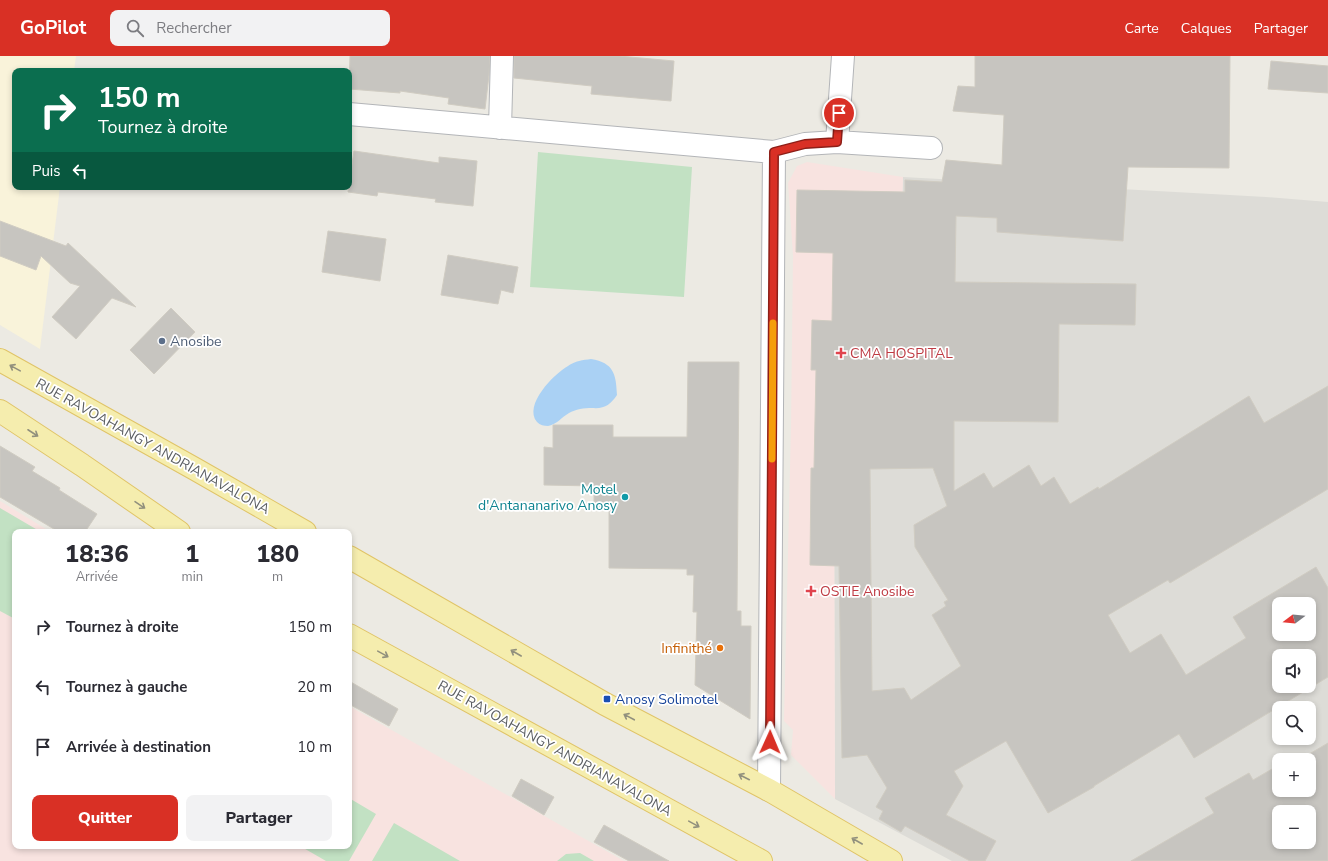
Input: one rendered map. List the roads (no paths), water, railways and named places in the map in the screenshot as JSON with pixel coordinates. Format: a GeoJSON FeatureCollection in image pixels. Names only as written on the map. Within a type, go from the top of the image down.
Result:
{"type":"FeatureCollection","features":[{"type":"Feature","properties":{"kind":"main road","name":"RUE RAVOAHANGY ANDRIANAVALONA"},"geometry":{"type":"LineString","coordinates":[[0,360],[300,529]]}},
{"type":"Feature","properties":{"kind":"main road"},"geometry":{"type":"LineString","coordinates":[[0,412],[82,465],[175,529]]}},
{"type":"Feature","properties":{"kind":"main road"},"geometry":{"type":"LineString","coordinates":[[352,559],[605,704],[770,790],[891,861]]}},
{"type":"Feature","properties":{"kind":"main road","name":"RUE RAVOAHANGY ANDRIANAVALONA"},"geometry":{"type":"LineString","coordinates":[[352,637],[761,861]]}},
{"type":"Feature","properties":{"kind":"street"},"geometry":{"type":"LineString","coordinates":[[500,128],[502,56]]}},
{"type":"Feature","properties":{"kind":"street"},"geometry":{"type":"LineString","coordinates":[[837,142],[843,56]]}},
{"type":"Feature","properties":{"kind":"street"},"geometry":{"type":"LineString","coordinates":[[352,114],[774,152],[805,144],[837,142],[931,148]]}},
{"type":"Feature","properties":{"kind":"street"},"geometry":{"type":"LineString","coordinates":[[770,790],[774,152]]}},
{"type":"Feature","properties":{"kind":"water"},"geometry":{"type":"Polygon","coordinates":[[[591,359],[605,363],[612,371],[616,381],[617,395],[604,407],[583,408],[571,412],[556,423],[548,426],[538,423],[534,415],[534,407],[537,399],[548,383],[571,364],[591,359]]]}},
{"type":"Feature","properties":{"kind":"place","name":"Anosibe"},"geometry":{"type":"Point","coordinates":[162,341]}},
{"type":"Feature","properties":{"kind":"place","name":"CMA HOSPITAL"},"geometry":{"type":"Point","coordinates":[841,353]}},
{"type":"Feature","properties":{"kind":"place","name":"Motel d'Antananarivo Anosy"},"geometry":{"type":"Point","coordinates":[625,497]}},
{"type":"Feature","properties":{"kind":"place","name":"OSTIE Anosibe"},"geometry":{"type":"Point","coordinates":[811,591]}},
{"type":"Feature","properties":{"kind":"place","name":"Infinithé"},"geometry":{"type":"Point","coordinates":[720,648]}},
{"type":"Feature","properties":{"kind":"place","name":"Anosy Solimotel"},"geometry":{"type":"Point","coordinates":[607,699]}}]}
